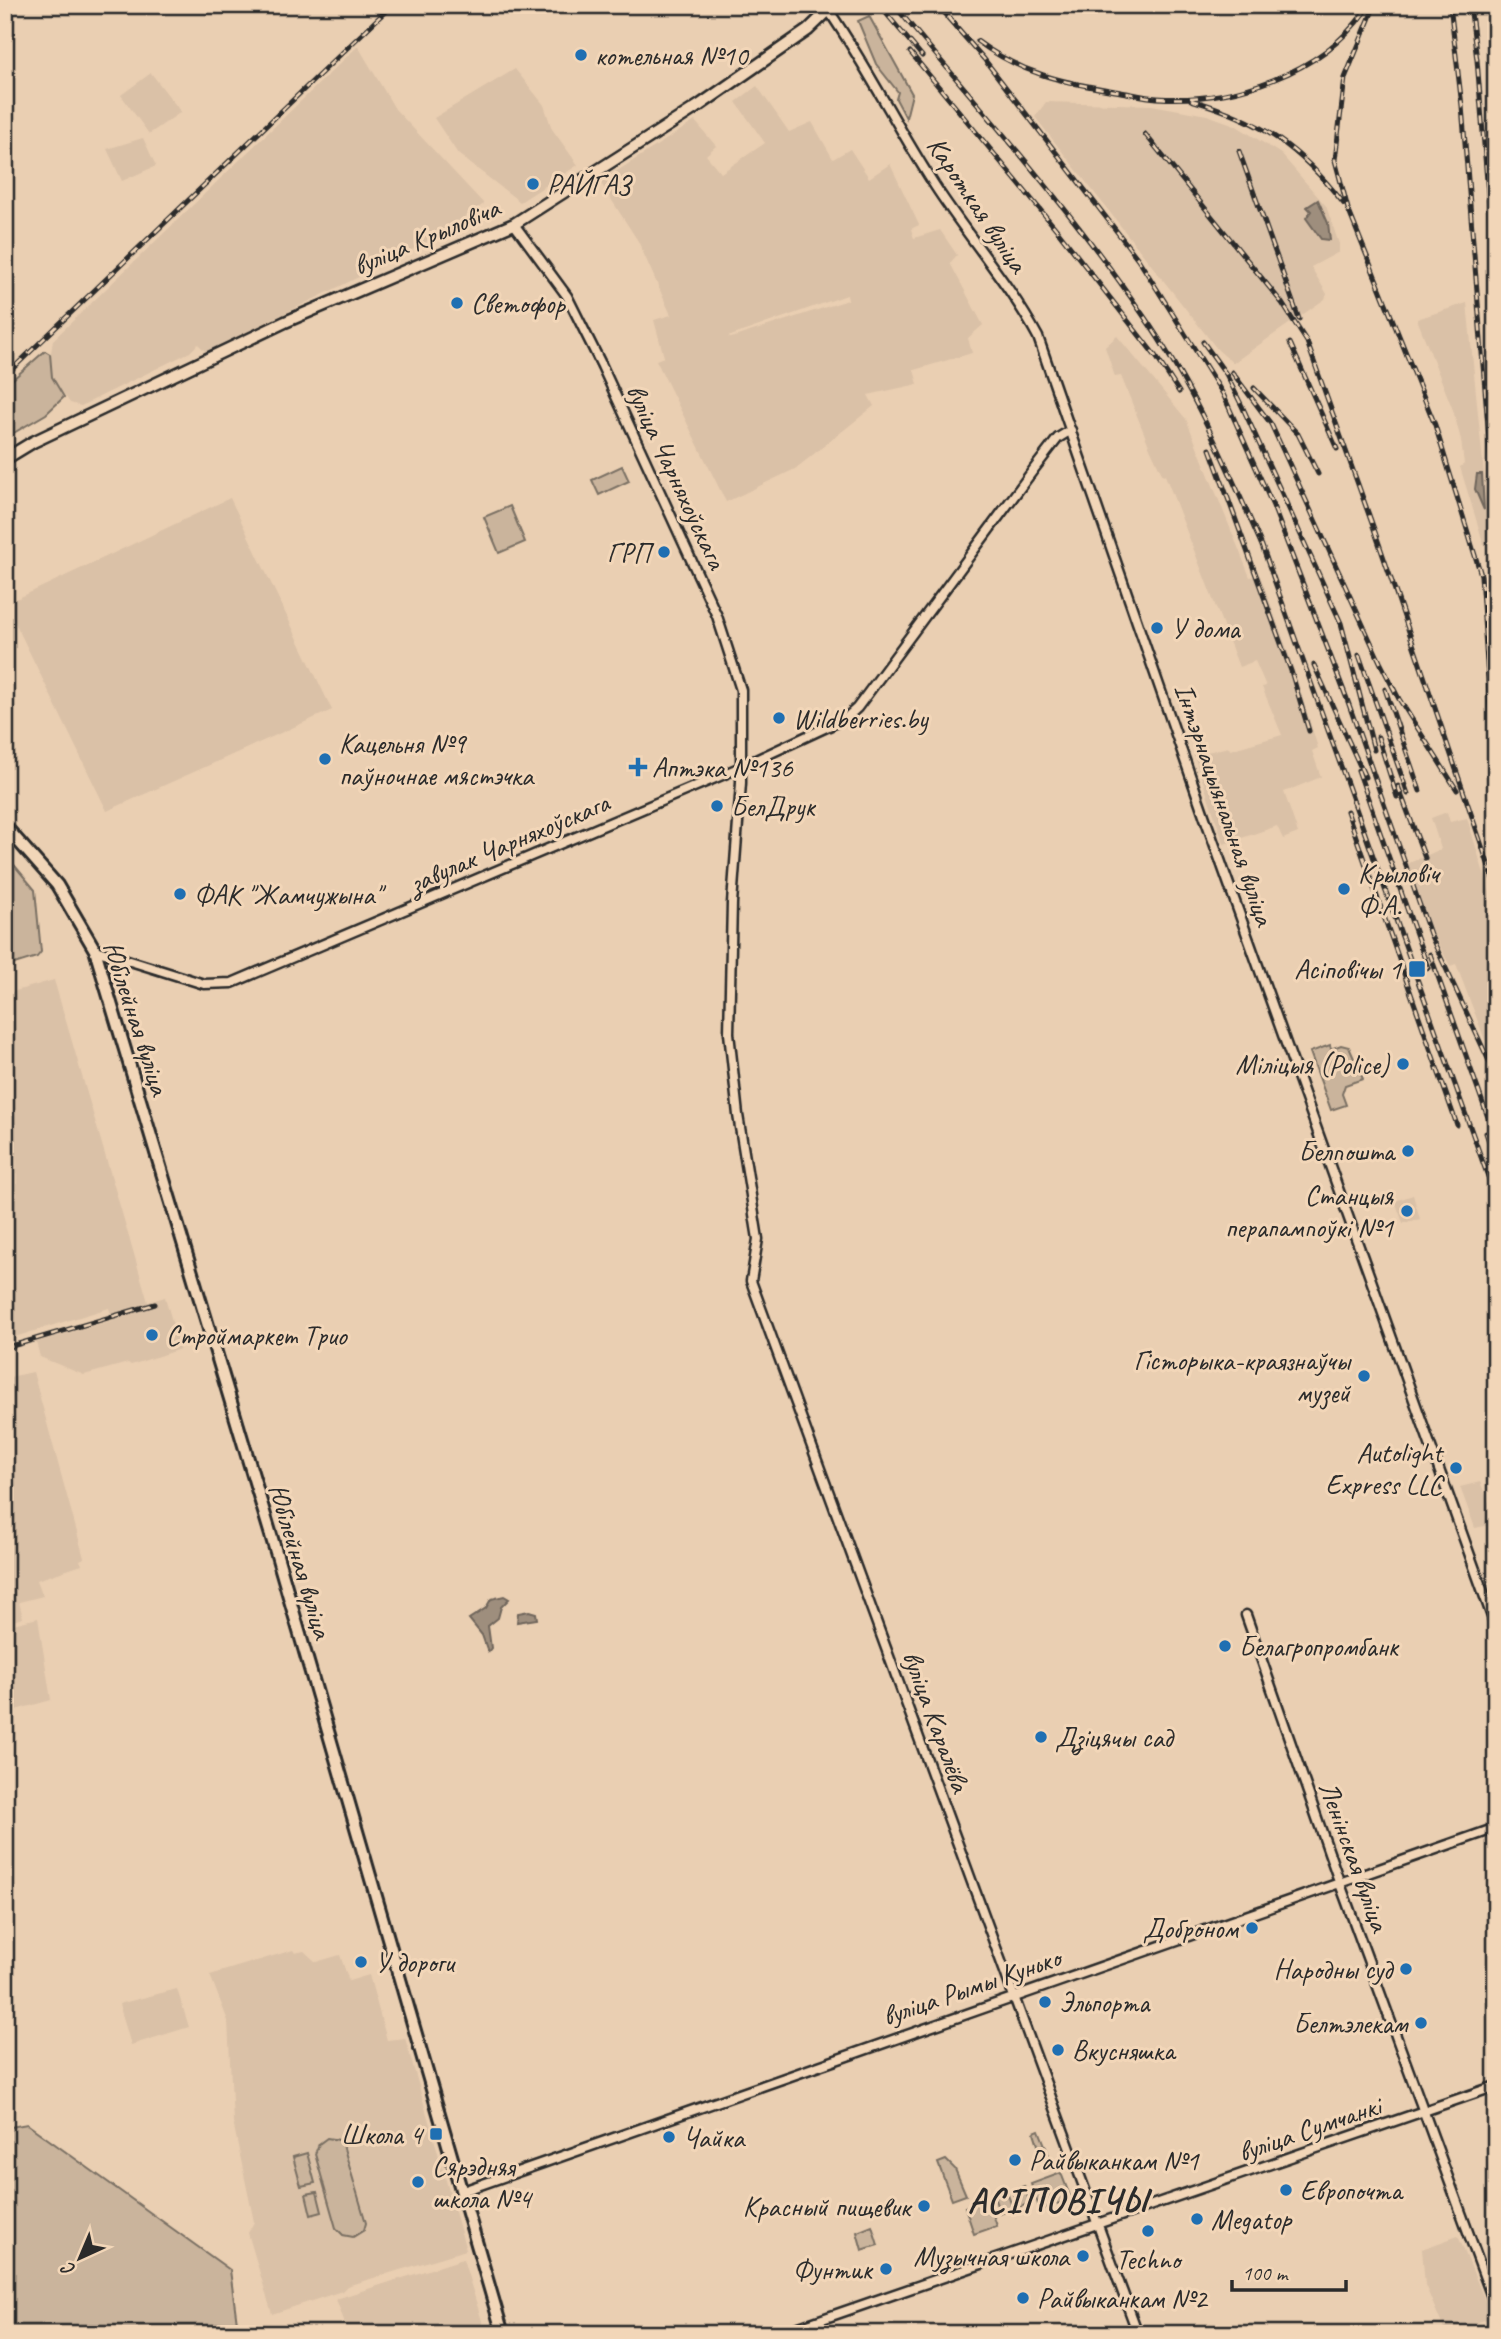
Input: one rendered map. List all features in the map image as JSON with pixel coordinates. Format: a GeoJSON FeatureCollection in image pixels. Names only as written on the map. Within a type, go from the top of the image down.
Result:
{"type":"FeatureCollection","features":[{"type":"Feature","properties":{"kind":"main road","name":"вуліца Крыловіча"},"geometry":{"type":"LineString","coordinates":[[5,459],[33,442],[285,322],[514,224],[700,105],[808,30],[832,8]]}},
{"type":"Feature","properties":{"kind":"main road","name":"Юбілейная вуліца"},"geometry":{"type":"LineString","coordinates":[[5,826],[57,885],[95,950],[276,1552],[503,2334]]}},
{"type":"Feature","properties":{"kind":"street","name":"Кароткая вуліца"},"geometry":{"type":"LineString","coordinates":[[832,8],[933,183],[1028,319],[1045,354],[1071,430]]}},
{"type":"Feature","properties":{"kind":"street","name":"вуліца Чарняхоўскага"},"geometry":{"type":"LineString","coordinates":[[514,224],[567,296],[717,616],[741,690],[741,767],[729,998],[729,1033],[738,1115]]}},
{"type":"Feature","properties":{"kind":"street"},"geometry":{"type":"LineString","coordinates":[[741,767],[851,713],[1009,500],[1058,438],[1071,430]]}},
{"type":"Feature","properties":{"kind":"street","name":"Інтэрнацыянальная вуліца"},"geometry":{"type":"LineString","coordinates":[[1071,430],[1205,818],[1496,1628]]}},
{"type":"Feature","properties":{"kind":"street","name":"завулак Чарняхоўскага"},"geometry":{"type":"LineString","coordinates":[[95,950],[204,984],[232,983],[741,767]]}},
{"type":"Feature","properties":{"kind":"street","name":"вуліца Каралёва"},"geometry":{"type":"LineString","coordinates":[[738,1115],[758,1239],[751,1281],[1138,2334]]}},
{"type":"Feature","properties":{"kind":"street","name":"Ленінская вуліца"},"geometry":{"type":"LineString","coordinates":[[1246,1615],[1339,1881],[1496,2308]]}},
{"type":"Feature","properties":{"kind":"street","name":"вуліца Рымы Кунько"},"geometry":{"type":"LineString","coordinates":[[463,2191],[1496,1828]]}},
{"type":"Feature","properties":{"kind":"street","name":"вуліца Сумчанкі"},"geometry":{"type":"LineString","coordinates":[[779,2334],[1496,2086]]}},
{"type":"Feature","properties":{"kind":"shaded area"},"geometry":{"type":"Polygon","coordinates":[[[869,16],[912,94],[906,118],[896,99],[898,92],[876,64],[858,21],[869,16]]]}},
{"type":"Feature","properties":{"kind":"shaded area"},"geometry":{"type":"Polygon","coordinates":[[[358,46],[395,109],[484,204],[425,243],[206,352],[198,344],[190,352],[81,406],[70,403],[52,377],[49,365],[53,340],[358,46]]]}},
{"type":"Feature","properties":{"kind":"shaded area"},"geometry":{"type":"Polygon","coordinates":[[[515,69],[544,105],[552,129],[578,165],[520,202],[458,154],[434,118],[515,69]]]}},
{"type":"Feature","properties":{"kind":"shaded area"},"geometry":{"type":"Polygon","coordinates":[[[151,73],[181,112],[149,134],[121,95],[151,73]]]}},
{"type":"Feature","properties":{"kind":"shaded area"},"geometry":{"type":"Polygon","coordinates":[[[757,86],[789,132],[812,122],[833,159],[850,149],[869,178],[890,164],[919,225],[911,229],[914,238],[940,230],[957,255],[950,263],[983,325],[968,338],[972,353],[914,370],[918,384],[868,395],[874,406],[795,469],[726,502],[656,360],[664,357],[654,320],[671,315],[638,241],[600,182],[695,121],[716,146],[706,155],[721,173],[765,143],[736,102],[757,86]],[[847,295],[728,337],[731,338],[848,300],[847,295]]]}},
{"type":"Feature","properties":{"kind":"shaded area"},"geometry":{"type":"Polygon","coordinates":[[[1046,102],[1152,105],[1207,115],[1235,125],[1281,154],[1326,206],[1339,244],[1339,252],[1311,267],[1327,294],[1325,299],[1233,363],[1218,350],[1035,117],[1046,102]]]}},
{"type":"Feature","properties":{"kind":"shaded area"},"geometry":{"type":"Polygon","coordinates":[[[143,138],[156,166],[122,181],[107,149],[143,138]]]}},
{"type":"Feature","properties":{"kind":"shaded area"},"geometry":{"type":"Polygon","coordinates":[[[1318,200],[1328,223],[1330,240],[1321,239],[1306,218],[1311,211],[1307,207],[1318,200]]]}},
{"type":"Feature","properties":{"kind":"shaded area"},"geometry":{"type":"Polygon","coordinates":[[[1467,303],[1491,544],[1484,545],[1460,467],[1464,464],[1453,410],[1417,319],[1467,303]]]}},
{"type":"Feature","properties":{"kind":"shaded area"},"geometry":{"type":"Polygon","coordinates":[[[1117,336],[1186,419],[1250,577],[1260,575],[1291,660],[1318,748],[1312,751],[1321,777],[1284,792],[1298,833],[1283,839],[1277,826],[1224,844],[1194,755],[1229,747],[1230,750],[1282,735],[1262,687],[1266,686],[1255,661],[1239,667],[1165,475],[1163,476],[1150,448],[1121,376],[1115,377],[1105,347],[1117,336]]]}},
{"type":"Feature","properties":{"kind":"shaded area"},"geometry":{"type":"Polygon","coordinates":[[[45,351],[50,354],[52,377],[64,397],[46,414],[5,438],[5,386],[45,351]]]}},
{"type":"Feature","properties":{"kind":"shaded area"},"geometry":{"type":"Polygon","coordinates":[[[622,466],[629,481],[599,495],[592,480],[622,466]]]}},
{"type":"Feature","properties":{"kind":"shaded area"},"geometry":{"type":"Polygon","coordinates":[[[1477,474],[1482,474],[1484,510],[1475,489],[1477,474]]]}},
{"type":"Feature","properties":{"kind":"shaded area"},"geometry":{"type":"Polygon","coordinates":[[[230,498],[332,710],[107,811],[6,604],[230,498]]]}},
{"type":"Feature","properties":{"kind":"shaded area"},"geometry":{"type":"Polygon","coordinates":[[[510,506],[525,542],[499,553],[484,517],[510,506]]]}},
{"type":"Feature","properties":{"kind":"shaded area"},"geometry":{"type":"Polygon","coordinates":[[[1447,812],[1450,822],[1467,818],[1496,913],[1496,1041],[1493,1042],[1485,1040],[1456,964],[1450,966],[1430,928],[1407,864],[1441,849],[1431,818],[1447,812]]]}},
{"type":"Feature","properties":{"kind":"shaded area"},"geometry":{"type":"Polygon","coordinates":[[[5,854],[35,890],[41,952],[37,957],[5,967],[5,854]]]}},
{"type":"Feature","properties":{"kind":"shaded area"},"geometry":{"type":"Polygon","coordinates":[[[54,980],[148,1302],[165,1297],[180,1349],[131,1365],[128,1363],[84,1375],[40,1357],[36,1342],[113,1320],[109,1308],[5,1340],[5,1252],[17,1184],[16,1145],[5,1099],[5,994],[54,980]]]}},
{"type":"Feature","properties":{"kind":"shaded area"},"geometry":{"type":"Polygon","coordinates":[[[1330,1045],[1331,1049],[1341,1045],[1349,1047],[1363,1079],[1345,1085],[1342,1094],[1346,1105],[1331,1110],[1310,1052],[1330,1045]]]}},
{"type":"Feature","properties":{"kind":"shaded area"},"geometry":{"type":"Polygon","coordinates":[[[1413,1195],[1420,1219],[1403,1223],[1395,1201],[1413,1195]]]}},
{"type":"Feature","properties":{"kind":"shaded area"},"geometry":{"type":"Polygon","coordinates":[[[33,1372],[84,1558],[80,1560],[82,1565],[37,1580],[43,1596],[19,1602],[23,1618],[9,1622],[5,1611],[5,1378],[33,1372]]]}},
{"type":"Feature","properties":{"kind":"shaded area"},"geometry":{"type":"Polygon","coordinates":[[[1480,1482],[1496,1519],[1494,1524],[1475,1528],[1460,1487],[1480,1482]]]}},
{"type":"Feature","properties":{"kind":"shaded area"},"geometry":{"type":"Polygon","coordinates":[[[504,1596],[509,1599],[501,1607],[498,1618],[488,1626],[491,1648],[488,1652],[482,1635],[469,1619],[486,1608],[491,1599],[504,1596]]]}},
{"type":"Feature","properties":{"kind":"shaded area"},"geometry":{"type":"Polygon","coordinates":[[[518,1613],[536,1613],[537,1619],[517,1622],[518,1613]]]}},
{"type":"Feature","properties":{"kind":"shaded area"},"geometry":{"type":"Polygon","coordinates":[[[38,1618],[51,1700],[5,1713],[5,1626],[38,1618]]]}},
{"type":"Feature","properties":{"kind":"shaded area"},"geometry":{"type":"Polygon","coordinates":[[[293,1950],[295,1953],[304,1951],[316,1962],[340,1955],[349,1981],[369,1975],[387,2040],[405,2038],[466,2250],[347,2286],[342,2291],[272,2314],[248,2233],[254,2222],[233,2122],[228,2021],[210,1975],[293,1950]]]}},
{"type":"Feature","properties":{"kind":"shaded area"},"geometry":{"type":"Polygon","coordinates":[[[177,1989],[189,2027],[131,2045],[119,2004],[177,1989]]]}},
{"type":"Feature","properties":{"kind":"shaded area"},"geometry":{"type":"Polygon","coordinates":[[[27,2124],[230,2270],[237,2323],[215,2334],[5,2334],[5,2128],[27,2124]]]}},
{"type":"Feature","properties":{"kind":"shaded area"},"geometry":{"type":"Polygon","coordinates":[[[1039,2130],[1050,2158],[1043,2161],[1034,2132],[1039,2130]]]}},
{"type":"Feature","properties":{"kind":"shaded area"},"geometry":{"type":"Polygon","coordinates":[[[327,2138],[339,2140],[343,2145],[366,2223],[364,2230],[353,2237],[343,2235],[336,2228],[315,2154],[319,2144],[327,2138]]]}},
{"type":"Feature","properties":{"kind":"shaded area"},"geometry":{"type":"Polygon","coordinates":[[[307,2153],[315,2183],[301,2186],[293,2157],[307,2153]]]}},
{"type":"Feature","properties":{"kind":"shaded area"},"geometry":{"type":"Polygon","coordinates":[[[946,2160],[955,2169],[966,2195],[952,2200],[938,2163],[946,2160]]]}},
{"type":"Feature","properties":{"kind":"shaded area"},"geometry":{"type":"Polygon","coordinates":[[[1061,2173],[1071,2199],[1040,2210],[1031,2184],[1061,2173]]]}},
{"type":"Feature","properties":{"kind":"shaded area"},"geometry":{"type":"Polygon","coordinates":[[[1024,2186],[1030,2203],[1018,2208],[1012,2191],[1024,2186]]]}},
{"type":"Feature","properties":{"kind":"shaded area"},"geometry":{"type":"Polygon","coordinates":[[[317,2192],[322,2212],[311,2215],[306,2194],[317,2192]]]}},
{"type":"Feature","properties":{"kind":"shaded area"},"geometry":{"type":"Polygon","coordinates":[[[1007,2192],[1013,2209],[1000,2214],[994,2197],[1007,2192]]]}},
{"type":"Feature","properties":{"kind":"shaded area"},"geometry":{"type":"Polygon","coordinates":[[[988,2200],[997,2226],[974,2234],[965,2207],[988,2200]]]}},
{"type":"Feature","properties":{"kind":"shaded area"},"geometry":{"type":"Polygon","coordinates":[[[872,2226],[878,2245],[862,2250],[857,2232],[872,2226]]]}},
{"type":"Feature","properties":{"kind":"shaded area"},"geometry":{"type":"Polygon","coordinates":[[[1458,2236],[1492,2317],[1446,2334],[1425,2285],[1422,2249],[1458,2236]]]}},
{"type":"Feature","properties":{"kind":"shaded area"},"geometry":{"type":"Polygon","coordinates":[[[463,2259],[486,2334],[349,2334],[336,2299],[463,2259]]]}},
{"type":"Feature","properties":{"kind":"railway"},"geometry":{"type":"LineString","coordinates":[[5,376],[392,5]]}},
{"type":"Feature","properties":{"kind":"railway"},"geometry":{"type":"LineString","coordinates":[[879,5],[922,56]]}},
{"type":"Feature","properties":{"kind":"railway"},"geometry":{"type":"LineString","coordinates":[[894,5],[1085,235],[1161,342],[1208,428],[1262,546],[1496,1199]]}},
{"type":"Feature","properties":{"kind":"railway"},"geometry":{"type":"LineString","coordinates":[[937,5],[955,24]]}},
{"type":"Feature","properties":{"kind":"railway"},"geometry":{"type":"LineString","coordinates":[[1375,5],[1345,78],[1335,160],[1348,209],[1435,425],[1481,575],[1496,796]]}},
{"type":"Feature","properties":{"kind":"railway"},"geometry":{"type":"LineString","coordinates":[[1450,5],[1462,106],[1496,525]]}},
{"type":"Feature","properties":{"kind":"railway"},"geometry":{"type":"LineString","coordinates":[[1470,5],[1496,290]]}},
{"type":"Feature","properties":{"kind":"railway"},"geometry":{"type":"LineString","coordinates":[[977,41],[1026,69],[1060,80],[1146,97],[1186,98],[1244,89],[1300,68],[1347,33],[1365,11]]}},
{"type":"Feature","properties":{"kind":"railway"},"geometry":{"type":"LineString","coordinates":[[948,18],[984,59],[1138,259],[1223,394],[1273,506],[1347,699],[1430,934],[1496,1076]]}},
{"type":"Feature","properties":{"kind":"railway"},"geometry":{"type":"LineString","coordinates":[[910,52],[1057,230],[1157,358],[1179,392]]}},
{"type":"Feature","properties":{"kind":"railway"},"geometry":{"type":"LineString","coordinates":[[1191,100],[1238,116],[1277,138],[1312,167],[1344,204]]}},
{"type":"Feature","properties":{"kind":"railway"},"geometry":{"type":"LineString","coordinates":[[1145,134],[1282,303],[1307,342],[1496,887]]}},
{"type":"Feature","properties":{"kind":"railway"},"geometry":{"type":"LineString","coordinates":[[1239,151],[1299,319]]}},
{"type":"Feature","properties":{"kind":"railway"},"geometry":{"type":"LineString","coordinates":[[1203,342],[1226,374],[1242,406],[1341,623],[1374,750]]}},
{"type":"Feature","properties":{"kind":"railway"},"geometry":{"type":"LineString","coordinates":[[1290,343],[1337,449]]}},
{"type":"Feature","properties":{"kind":"railway"},"geometry":{"type":"LineString","coordinates":[[1232,372],[1271,424],[1381,664],[1399,699],[1457,790]]}},
{"type":"Feature","properties":{"kind":"railway"},"geometry":{"type":"LineString","coordinates":[[1254,388],[1298,434],[1318,474]]}},
{"type":"Feature","properties":{"kind":"railway"},"geometry":{"type":"LineString","coordinates":[[1210,449],[1291,671],[1309,731]]}},
{"type":"Feature","properties":{"kind":"railway"},"geometry":{"type":"LineString","coordinates":[[1359,655],[1408,794]]}},
{"type":"Feature","properties":{"kind":"railway"},"geometry":{"type":"LineString","coordinates":[[1314,665],[1365,777]]}},
{"type":"Feature","properties":{"kind":"railway"},"geometry":{"type":"LineString","coordinates":[[1385,689],[1420,791]]}},
{"type":"Feature","properties":{"kind":"railway"},"geometry":{"type":"LineString","coordinates":[[1378,737],[1397,797]]}},
{"type":"Feature","properties":{"kind":"railway"},"geometry":{"type":"LineString","coordinates":[[1358,770],[1428,968]]}},
{"type":"Feature","properties":{"kind":"railway"},"geometry":{"type":"LineString","coordinates":[[1398,786],[1425,858]]}},
{"type":"Feature","properties":{"kind":"railway"},"geometry":{"type":"LineString","coordinates":[[1347,811],[1457,1125]]}},
{"type":"Feature","properties":{"kind":"railway"},"geometry":{"type":"LineString","coordinates":[[1430,954],[1496,1140]]}},
{"type":"Feature","properties":{"kind":"railway"},"geometry":{"type":"LineString","coordinates":[[1486,1133],[1496,1160]]}},
{"type":"Feature","properties":{"kind":"railway"},"geometry":{"type":"LineString","coordinates":[[5,1146],[5,1206]]}},
{"type":"Feature","properties":{"kind":"railway"},"geometry":{"type":"LineString","coordinates":[[5,1348],[155,1304]]}},
{"type":"Feature","properties":{"kind":"place","name":"котельная №10"},"geometry":{"type":"Point","coordinates":[581,55]}},
{"type":"Feature","properties":{"kind":"place","name":"РАЙГАЗ"},"geometry":{"type":"Point","coordinates":[533,184]}},
{"type":"Feature","properties":{"kind":"place","name":"Светофор"},"geometry":{"type":"Point","coordinates":[457,303]}},
{"type":"Feature","properties":{"kind":"place","name":"ГРП"},"geometry":{"type":"Point","coordinates":[664,552]}},
{"type":"Feature","properties":{"kind":"place","name":"У дома"},"geometry":{"type":"Point","coordinates":[1157,628]}},
{"type":"Feature","properties":{"kind":"place","name":"Wildberries.by"},"geometry":{"type":"Point","coordinates":[779,718]}},
{"type":"Feature","properties":{"kind":"place","name":"Кацельня №9 паўночнае мястэчка"},"geometry":{"type":"Point","coordinates":[325,759]}},
{"type":"Feature","properties":{"kind":"place","name":"Аптэка №136"},"geometry":{"type":"Point","coordinates":[638,767]}},
{"type":"Feature","properties":{"kind":"place","name":"БелДрук"},"geometry":{"type":"Point","coordinates":[717,806]}},
{"type":"Feature","properties":{"kind":"place","name":"Крыловіч Ф.А."},"geometry":{"type":"Point","coordinates":[1344,889]}},
{"type":"Feature","properties":{"kind":"place","name":"ФАК \"Жамчужына\""},"geometry":{"type":"Point","coordinates":[180,894]}},
{"type":"Feature","properties":{"kind":"place","name":"Асіповічы 1"},"geometry":{"type":"Point","coordinates":[1417,969]}},
{"type":"Feature","properties":{"kind":"place","name":"Міліцыя (Police)"},"geometry":{"type":"Point","coordinates":[1403,1064]}},
{"type":"Feature","properties":{"kind":"place","name":"Белпошта"},"geometry":{"type":"Point","coordinates":[1408,1151]}},
{"type":"Feature","properties":{"kind":"place","name":"Станцыя перапампоўкі №1"},"geometry":{"type":"Point","coordinates":[1407,1211]}},
{"type":"Feature","properties":{"kind":"place","name":"Строймаркет Трио"},"geometry":{"type":"Point","coordinates":[152,1335]}},
{"type":"Feature","properties":{"kind":"place","name":"Гісторыка-краязнаўчы музей"},"geometry":{"type":"Point","coordinates":[1364,1376]}},
{"type":"Feature","properties":{"kind":"place","name":"Autolight Express LLC"},"geometry":{"type":"Point","coordinates":[1456,1468]}},
{"type":"Feature","properties":{"kind":"place","name":"Белагропромбанк"},"geometry":{"type":"Point","coordinates":[1225,1646]}},
{"type":"Feature","properties":{"kind":"place","name":"Дзіцячы сад"},"geometry":{"type":"Point","coordinates":[1041,1737]}},
{"type":"Feature","properties":{"kind":"place","name":"Доброном"},"geometry":{"type":"Point","coordinates":[1252,1928]}},
{"type":"Feature","properties":{"kind":"place","name":"У дороги"},"geometry":{"type":"Point","coordinates":[361,1962]}},
{"type":"Feature","properties":{"kind":"place","name":"Народны суд"},"geometry":{"type":"Point","coordinates":[1406,1969]}},
{"type":"Feature","properties":{"kind":"place","name":"Эльпорта"},"geometry":{"type":"Point","coordinates":[1045,2002]}},
{"type":"Feature","properties":{"kind":"place","name":"Белтэлекам"},"geometry":{"type":"Point","coordinates":[1421,2023]}},
{"type":"Feature","properties":{"kind":"place","name":"Вкусняшка"},"geometry":{"type":"Point","coordinates":[1058,2050]}},
{"type":"Feature","properties":{"kind":"place","name":"Школа 4"},"geometry":{"type":"Point","coordinates":[436,2134]}},
{"type":"Feature","properties":{"kind":"place","name":"Чайка"},"geometry":{"type":"Point","coordinates":[669,2137]}},
{"type":"Feature","properties":{"kind":"place","name":"Райвыканкам №1"},"geometry":{"type":"Point","coordinates":[1015,2160]}},
{"type":"Feature","properties":{"kind":"place","name":"Сярэдняя школа №4"},"geometry":{"type":"Point","coordinates":[418,2182]}},
{"type":"Feature","properties":{"kind":"place","name":"Европочта"},"geometry":{"type":"Point","coordinates":[1286,2190]}},
{"type":"Feature","properties":{"kind":"place","name":"Красный пищевик"},"geometry":{"type":"Point","coordinates":[924,2206]}},
{"type":"Feature","properties":{"kind":"place","name":"Megatop"},"geometry":{"type":"Point","coordinates":[1197,2219]}},
{"type":"Feature","properties":{"kind":"place","name":"Techno"},"geometry":{"type":"Point","coordinates":[1148,2231]}},
{"type":"Feature","properties":{"kind":"place","name":"Музычная школа"},"geometry":{"type":"Point","coordinates":[1083,2256]}},
{"type":"Feature","properties":{"kind":"place","name":"Фунтик"},"geometry":{"type":"Point","coordinates":[886,2269]}},
{"type":"Feature","properties":{"kind":"place","name":"Райвыканкам №2"},"geometry":{"type":"Point","coordinates":[1023,2298]}},
{"type":"Feature","properties":{"kind":"district","name":"АСІПОВІЧЫ"},"geometry":{"type":"Point","coordinates":[1058,2200]}}]}
